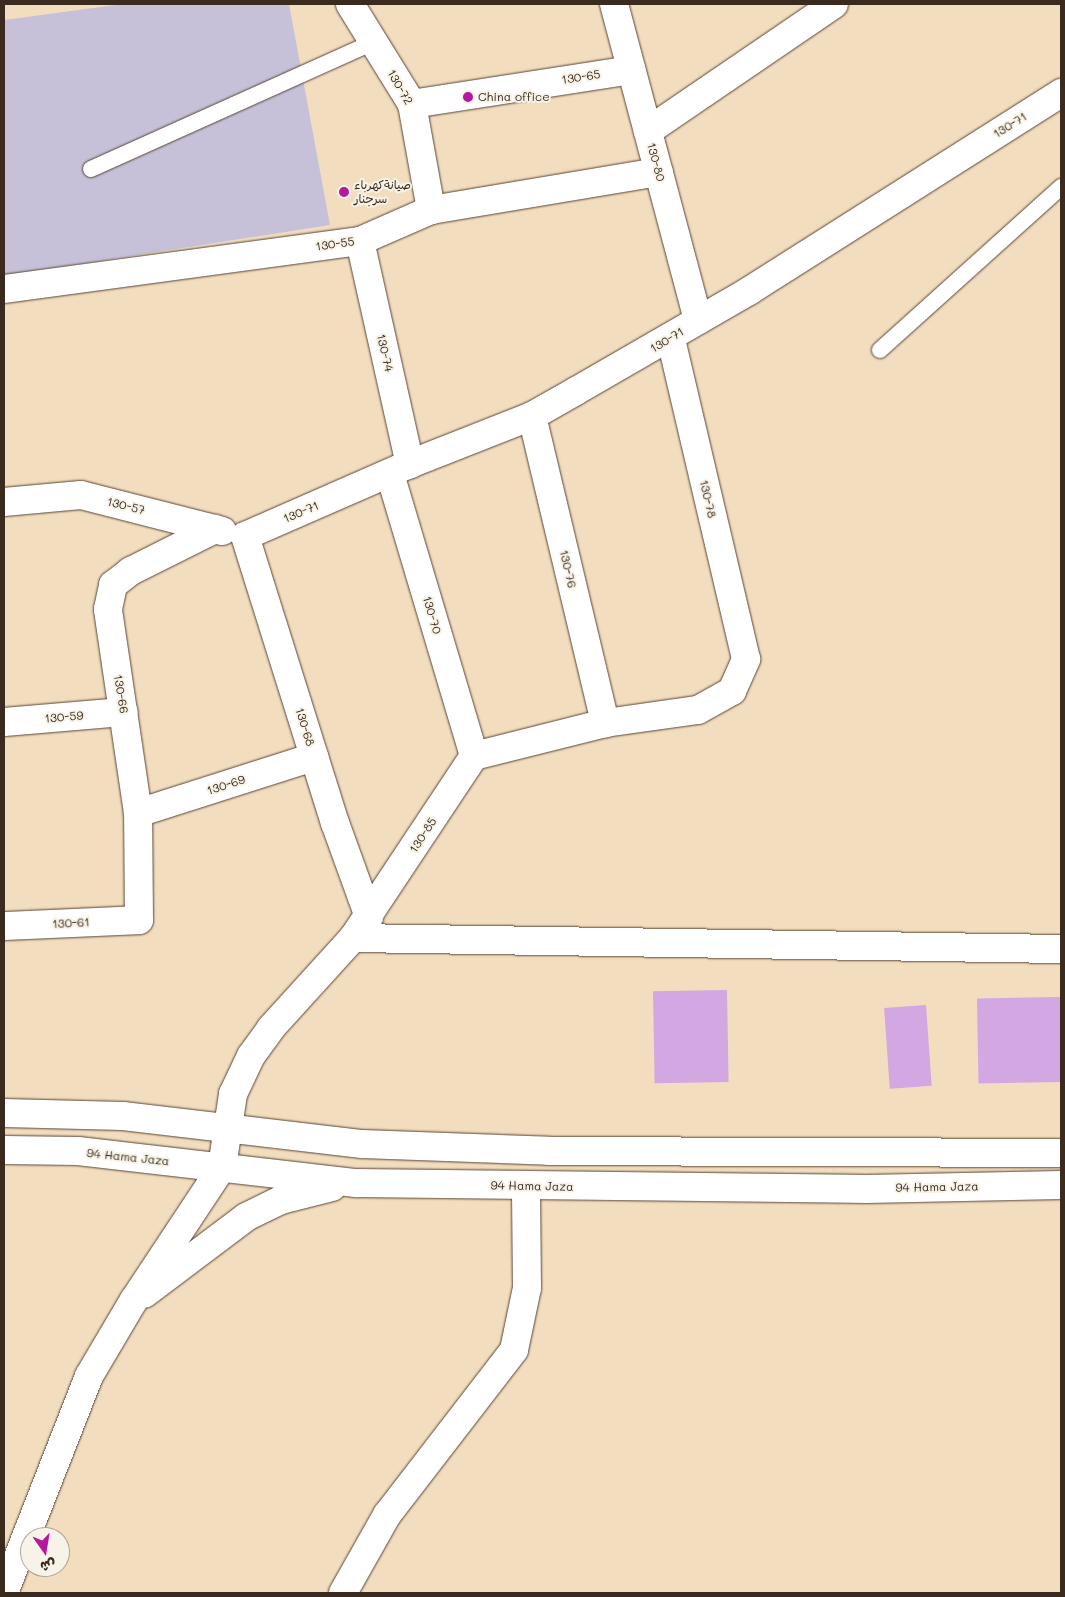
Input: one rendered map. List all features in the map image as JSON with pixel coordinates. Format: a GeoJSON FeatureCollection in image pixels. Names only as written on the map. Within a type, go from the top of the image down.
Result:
{"type":"FeatureCollection","features":[{"type":"Feature","properties":{"kind":"street","name":"130-72"},"geometry":{"type":"LineString","coordinates":[[350,4],[412,104],[431,210]]}},
{"type":"Feature","properties":{"kind":"street","name":"130-80"},"geometry":{"type":"LineString","coordinates":[[614,4],[698,320]]}},
{"type":"Feature","properties":{"kind":"street"},"geometry":{"type":"LineString","coordinates":[[648,131],[834,4]]}},
{"type":"Feature","properties":{"kind":"street","name":"130-65"},"geometry":{"type":"LineString","coordinates":[[412,104],[631,70]]}},
{"type":"Feature","properties":{"kind":"street","name":"130-71"},"geometry":{"type":"LineString","coordinates":[[246,536],[400,469],[532,416],[671,338],[1058,98]]}},
{"type":"Feature","properties":{"kind":"street","name":"130-55"},"geometry":{"type":"LineString","coordinates":[[4,289],[360,241],[431,210],[659,172]]}},
{"type":"Feature","properties":{"kind":"street","name":"130-74"},"geometry":{"type":"LineString","coordinates":[[360,241],[400,469]]}},
{"type":"Feature","properties":{"kind":"street","name":"130-78"},"geometry":{"type":"LineString","coordinates":[[605,722],[698,710],[732,691],[746,659],[671,338]]}},
{"type":"Feature","properties":{"kind":"street","name":"130-76"},"geometry":{"type":"LineString","coordinates":[[532,416],[605,722]]}},
{"type":"Feature","properties":{"kind":"street","name":"130-70"},"geometry":{"type":"LineString","coordinates":[[400,469],[474,756]]}},
{"type":"Feature","properties":{"kind":"street","name":"130-57"},"geometry":{"type":"LineString","coordinates":[[4,502],[81,495],[246,536]]}},
{"type":"Feature","properties":{"kind":"street","name":"130-66"},"geometry":{"type":"LineString","coordinates":[[139,920],[138,813],[108,609],[113,585],[131,571],[215,529]]}},
{"type":"Feature","properties":{"kind":"street","name":"130-68"},"geometry":{"type":"LineString","coordinates":[[246,536],[314,757],[369,917]]}},
{"type":"Feature","properties":{"kind":"street","name":"130-59"},"geometry":{"type":"LineString","coordinates":[[4,722],[124,712]]}},
{"type":"Feature","properties":{"kind":"street"},"geometry":{"type":"LineString","coordinates":[[474,756],[605,722]]}},
{"type":"Feature","properties":{"kind":"street","name":"130-85"},"geometry":{"type":"LineString","coordinates":[[222,1167],[233,1094],[251,1056],[271,1028],[353,938],[369,917],[474,756]]}},
{"type":"Feature","properties":{"kind":"street","name":"130-69"},"geometry":{"type":"LineString","coordinates":[[138,813],[314,757]]}},
{"type":"Feature","properties":{"kind":"street","name":"130-61"},"geometry":{"type":"LineString","coordinates":[[4,926],[139,920]]}},
{"type":"Feature","properties":{"kind":"street"},"geometry":{"type":"LineString","coordinates":[[353,938],[1061,949]]}},
{"type":"Feature","properties":{"kind":"street"},"geometry":{"type":"LineString","coordinates":[[4,1113],[123,1116],[362,1144],[549,1151],[1061,1153]]}},
{"type":"Feature","properties":{"kind":"street","name":"94 Hama Jaza"},"geometry":{"type":"LineString","coordinates":[[4,1150],[78,1151],[356,1183],[866,1188],[1061,1185]]}},
{"type":"Feature","properties":{"kind":"street"},"geometry":{"type":"LineString","coordinates":[[4,1593],[90,1376],[134,1300],[222,1167]]}},
{"type":"Feature","properties":{"kind":"street"},"geometry":{"type":"LineString","coordinates":[[134,1300],[162,1282],[246,1217],[281,1200],[318,1188],[356,1183]]}},
{"type":"Feature","properties":{"kind":"street"},"geometry":{"type":"LineString","coordinates":[[343,1593],[387,1515],[514,1350],[527,1288],[526,1186]]}},
{"type":"Feature","properties":{"kind":"lane"},"geometry":{"type":"LineString","coordinates":[[91,169],[374,42]]}},
{"type":"Feature","properties":{"kind":"lane"},"geometry":{"type":"LineString","coordinates":[[880,350],[1061,187]]}},
{"type":"Feature","properties":{"kind":"shaded area"},"geometry":{"type":"Polygon","coordinates":[[[123,4],[289,4],[330,225],[4,276],[4,20],[123,4]]]}},
{"type":"Feature","properties":{"kind":"building"},"geometry":{"type":"Polygon","coordinates":[[[727,990],[729,1082],[655,1083],[653,991],[727,990]]]}},
{"type":"Feature","properties":{"kind":"building"},"geometry":{"type":"Polygon","coordinates":[[[1060,997],[1061,1082],[978,1083],[977,998],[1060,997]]]}},
{"type":"Feature","properties":{"kind":"building"},"geometry":{"type":"Polygon","coordinates":[[[926,1005],[932,1086],[890,1089],[884,1008],[926,1005]]]}},
{"type":"Feature","properties":{"kind":"place","name":"China office"},"geometry":{"type":"Point","coordinates":[468,97]}},
{"type":"Feature","properties":{"kind":"place","name":"صيانةكهرباء سرجنار"},"geometry":{"type":"Point","coordinates":[344,192]}}]}
